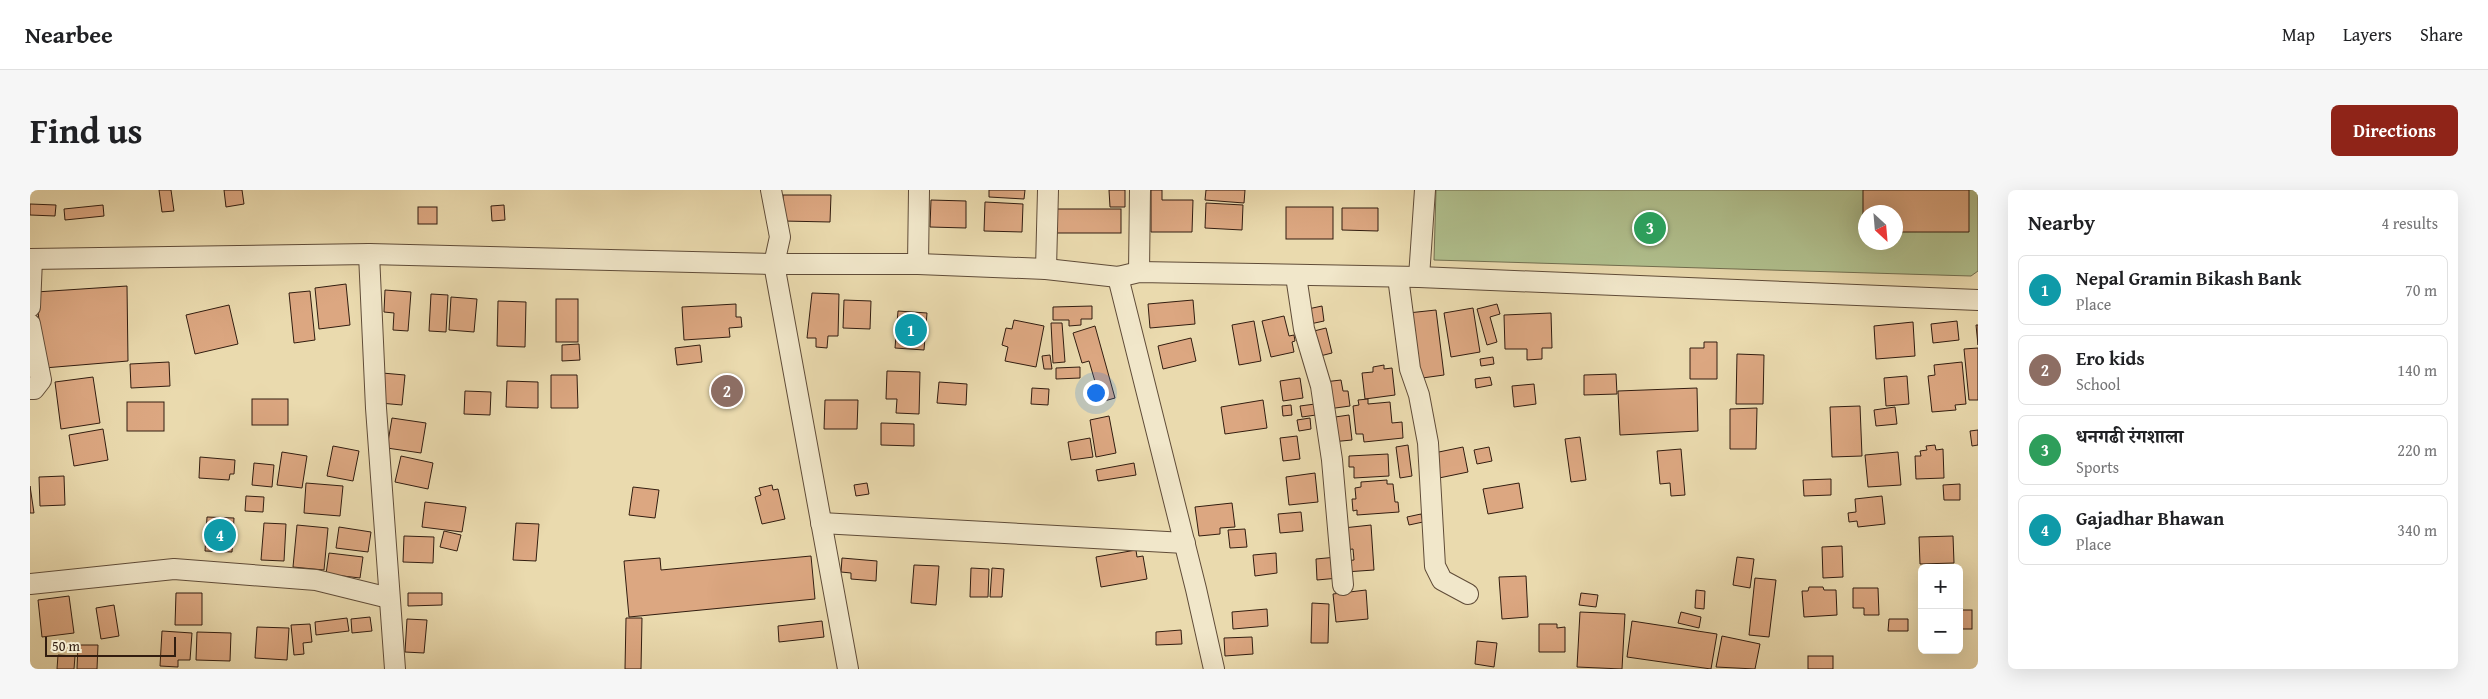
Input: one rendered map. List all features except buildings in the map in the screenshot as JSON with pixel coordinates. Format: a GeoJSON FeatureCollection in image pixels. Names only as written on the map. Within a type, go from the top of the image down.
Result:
{"type":"FeatureCollection","features":[{"type":"Feature","properties":{"kind":"street"},"geometry":{"type":"LineString","coordinates":[[771,190],[780,237],[774,264],[848,669]]}},
{"type":"Feature","properties":{"kind":"street"},"geometry":{"type":"LineString","coordinates":[[918,264],[919,190]]}},
{"type":"Feature","properties":{"kind":"street"},"geometry":{"type":"LineString","coordinates":[[1046,270],[1048,190]]}},
{"type":"Feature","properties":{"kind":"street"},"geometry":{"type":"LineString","coordinates":[[1139,272],[1140,190]]}},
{"type":"Feature","properties":{"kind":"street"},"geometry":{"type":"LineString","coordinates":[[1419,278],[1425,190]]}},
{"type":"Feature","properties":{"kind":"street"},"geometry":{"type":"LineString","coordinates":[[369,254],[376,408],[395,669]]}},
{"type":"Feature","properties":{"kind":"street"},"geometry":{"type":"LineString","coordinates":[[30,307],[31,259],[369,254],[774,264],[918,264],[1046,270],[1118,277],[1139,272],[1398,277],[1978,300]]}},
{"type":"Feature","properties":{"kind":"street"},"geometry":{"type":"LineString","coordinates":[[1296,276],[1304,329],[1321,386],[1332,460],[1343,585]]}},
{"type":"Feature","properties":{"kind":"street"},"geometry":{"type":"LineString","coordinates":[[1118,277],[1185,543],[1214,669]]}},
{"type":"Feature","properties":{"kind":"street"},"geometry":{"type":"LineString","coordinates":[[1398,277],[1410,369],[1418,395],[1428,443],[1435,566],[1442,580],[1468,594]]}},
{"type":"Feature","properties":{"kind":"street"},"geometry":{"type":"LineString","coordinates":[[30,324],[41,380],[34,389],[30,389]]}},
{"type":"Feature","properties":{"kind":"street"},"geometry":{"type":"LineString","coordinates":[[821,523],[1185,543]]}},
{"type":"Feature","properties":{"kind":"street"},"geometry":{"type":"LineString","coordinates":[[30,584],[174,569],[316,580],[389,598]]}},
{"type":"Feature","properties":{"kind":"green space"},"geometry":{"type":"Polygon","coordinates":[[[1436,190],[1978,190],[1978,271],[1971,276],[1434,260],[1436,190]]]}},
{"type":"Feature","properties":{"kind":"place","name":"धनगढी रंगशाला"},"geometry":{"type":"Point","coordinates":[1650,228]}},
{"type":"Feature","properties":{"kind":"place","name":"Nepal Gramin Bikash Bank"},"geometry":{"type":"Point","coordinates":[911,330]}},
{"type":"Feature","properties":{"kind":"place","name":"Ero kids"},"geometry":{"type":"Point","coordinates":[727,391]}},
{"type":"Feature","properties":{"kind":"place","name":"Gajadhar Bhawan"},"geometry":{"type":"Point","coordinates":[220,535]}}]}
